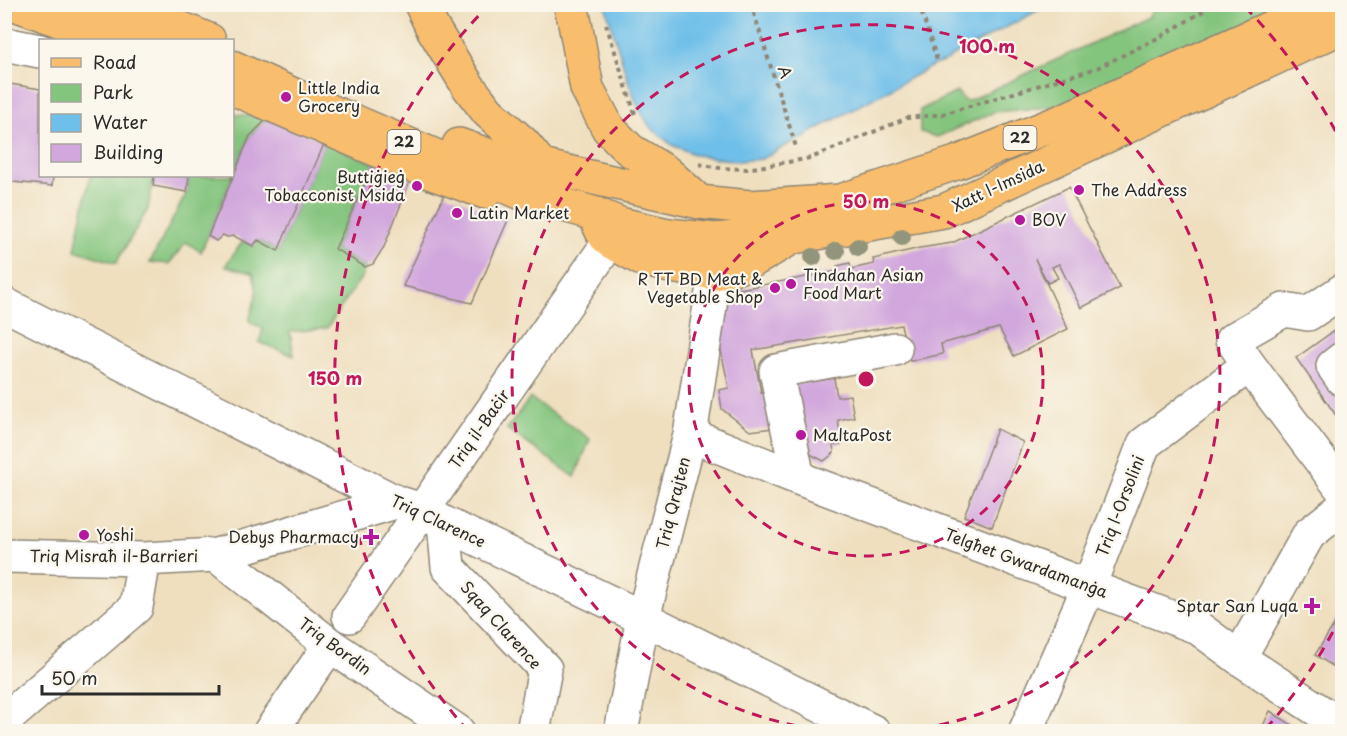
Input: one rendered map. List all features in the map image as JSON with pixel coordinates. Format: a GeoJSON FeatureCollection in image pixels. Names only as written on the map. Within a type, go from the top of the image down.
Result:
{"type":"FeatureCollection","features":[{"type":"Feature","properties":{"kind":"main road"},"geometry":{"type":"LineString","coordinates":[[15,4],[110,39]]}},
{"type":"Feature","properties":{"kind":"main road"},"geometry":{"type":"LineString","coordinates":[[74,4],[162,39]]}},
{"type":"Feature","properties":{"kind":"main road"},"geometry":{"type":"LineString","coordinates":[[123,4],[207,39]]}},
{"type":"Feature","properties":{"kind":"main road"},"geometry":{"type":"LineString","coordinates":[[421,4],[432,27],[468,86],[488,112],[523,142],[542,166]]}},
{"type":"Feature","properties":{"kind":"main road"},"geometry":{"type":"LineString","coordinates":[[570,4],[586,88],[608,128],[630,150],[666,172],[699,202]]}},
{"type":"Feature","properties":{"kind":"main road","name":"Xatt l-Imsida"},"geometry":{"type":"LineString","coordinates":[[234,53],[390,121],[492,157],[542,166],[699,202],[750,207],[840,201],[956,163],[1062,121],[1323,4]]}},
{"type":"Feature","properties":{"kind":"main road","name":"Xatt l-Imsida"},"geometry":{"type":"LineString","coordinates":[[234,68],[603,228],[620,224],[668,235],[715,240],[758,236],[794,237],[944,211],[1342,27]]}},
{"type":"Feature","properties":{"kind":"main road","name":"Xatt l-Imsida"},"geometry":{"type":"LineString","coordinates":[[234,89],[458,183],[500,196],[525,194]]}},
{"type":"Feature","properties":{"kind":"main road"},"geometry":{"type":"LineString","coordinates":[[603,228],[642,258],[670,266],[715,273],[744,265],[794,237]]}},
{"type":"Feature","properties":{"kind":"street"},"geometry":{"type":"LineString","coordinates":[[4,44],[39,51]]}},
{"type":"Feature","properties":{"kind":"street","name":"Triq il-Baċir"},"geometry":{"type":"LineString","coordinates":[[349,616],[421,512],[603,228]]}},
{"type":"Feature","properties":{"kind":"street","name":"Triq Qrajten"},"geometry":{"type":"LineString","coordinates":[[621,732],[644,618],[690,435],[715,273]]}},
{"type":"Feature","properties":{"kind":"street"},"geometry":{"type":"LineString","coordinates":[[1342,291],[1308,314],[1284,310],[1232,340],[1248,365],[1333,457],[1342,489]]}},
{"type":"Feature","properties":{"kind":"street","name":"Triq Clarence"},"geometry":{"type":"LineString","coordinates":[[4,304],[421,512],[644,618],[874,732]]}},
{"type":"Feature","properties":{"kind":"street"},"geometry":{"type":"LineString","coordinates":[[798,478],[776,371],[895,348]]}},
{"type":"Feature","properties":{"kind":"street"},"geometry":{"type":"LineString","coordinates":[[1342,359],[1333,366],[1342,379]]}},
{"type":"Feature","properties":{"kind":"street","name":"Triq l-Orsolini"},"geometry":{"type":"LineString","coordinates":[[1025,732],[1089,586],[1144,444],[1248,365]]}},
{"type":"Feature","properties":{"kind":"street","name":"Telgħet Gwardamanġa"},"geometry":{"type":"LineString","coordinates":[[690,435],[798,478],[1197,627],[1239,658],[1342,726]]}},
{"type":"Feature","properties":{"kind":"street"},"geometry":{"type":"LineString","coordinates":[[1239,658],[1309,534],[1342,508]]}},
{"type":"Feature","properties":{"kind":"street","name":"Triq Misraħ il-Barrieri"},"geometry":{"type":"LineString","coordinates":[[4,556],[144,559],[216,555],[421,512]]}},
{"type":"Feature","properties":{"kind":"street","name":"Sqaq Clarence"},"geometry":{"type":"LineString","coordinates":[[421,512],[448,567],[545,669],[533,732]]}},
{"type":"Feature","properties":{"kind":"street","name":"Triq Bordin"},"geometry":{"type":"LineString","coordinates":[[216,555],[330,645],[458,732]]}},
{"type":"Feature","properties":{"kind":"street"},"geometry":{"type":"LineString","coordinates":[[4,721],[136,607],[144,559]]}},
{"type":"Feature","properties":{"kind":"street"},"geometry":{"type":"LineString","coordinates":[[270,732],[330,645]]}},
{"type":"Feature","properties":{"kind":"path","name":"A"},"geometry":{"type":"LineString","coordinates":[[751,4],[796,147]]}},
{"type":"Feature","properties":{"kind":"path"},"geometry":{"type":"LineString","coordinates":[[919,4],[937,60]]}},
{"type":"Feature","properties":{"kind":"path"},"geometry":{"type":"LineString","coordinates":[[691,162],[720,168],[747,168],[811,158],[907,118],[943,114],[1097,68],[1162,36],[1215,4]]}},
{"type":"Feature","properties":{"kind":"path"},"geometry":{"type":"LineString","coordinates":[[603,15],[638,120]]}},
{"type":"Feature","properties":{"kind":"green space"},"geometry":{"type":"Polygon","coordinates":[[[1153,5],[1309,5],[1076,105],[994,112],[937,137],[920,132],[920,110],[957,92],[966,102],[1150,16],[1153,5]]]}},
{"type":"Feature","properties":{"kind":"green space"},"geometry":{"type":"Polygon","coordinates":[[[234,114],[269,117],[250,136],[234,174],[234,114]]]}},
{"type":"Feature","properties":{"kind":"green space"},"geometry":{"type":"Polygon","coordinates":[[[325,142],[374,163],[335,249],[365,267],[363,275],[327,328],[290,332],[294,356],[259,342],[263,329],[249,321],[257,292],[253,273],[225,266],[243,241],[253,246],[258,240],[278,251],[325,142]]]}},
{"type":"Feature","properties":{"kind":"green space"},"geometry":{"type":"Polygon","coordinates":[[[90,177],[154,177],[148,209],[116,263],[75,250],[90,177]]]}},
{"type":"Feature","properties":{"kind":"green space"},"geometry":{"type":"Polygon","coordinates":[[[189,177],[233,177],[201,252],[186,242],[169,264],[150,262],[187,192],[189,177]]]}},
{"type":"Feature","properties":{"kind":"green space"},"geometry":{"type":"Polygon","coordinates":[[[530,398],[590,439],[575,477],[507,429],[530,398]]]}},
{"type":"Feature","properties":{"kind":"water"},"geometry":{"type":"Polygon","coordinates":[[[605,4],[1048,5],[808,134],[807,137],[794,141],[762,159],[737,161],[696,155],[672,145],[650,127],[639,109],[629,84],[605,4]]]}},
{"type":"Feature","properties":{"kind":"building"},"geometry":{"type":"Polygon","coordinates":[[[4,83],[39,89],[39,177],[53,177],[52,186],[4,181],[4,83]]]}},
{"type":"Feature","properties":{"kind":"building"},"geometry":{"type":"Polygon","coordinates":[[[269,117],[325,142],[278,251],[258,240],[253,246],[234,236],[223,235],[216,241],[208,236],[250,136],[269,117]]]}},
{"type":"Feature","properties":{"kind":"building"},"geometry":{"type":"Polygon","coordinates":[[[374,163],[411,179],[384,247],[373,264],[365,267],[335,249],[374,163]]]}},
{"type":"Feature","properties":{"kind":"building"},"geometry":{"type":"Polygon","coordinates":[[[154,177],[189,177],[187,192],[153,186],[154,177]]]}},
{"type":"Feature","properties":{"kind":"building"},"geometry":{"type":"Polygon","coordinates":[[[1069,187],[1120,288],[1081,308],[1059,264],[1052,267],[1058,278],[1048,283],[1035,259],[1068,329],[1014,356],[999,328],[941,344],[943,354],[910,361],[901,325],[753,350],[761,393],[767,391],[773,428],[750,431],[722,409],[719,390],[729,388],[716,328],[718,293],[839,271],[837,266],[850,263],[851,269],[874,264],[873,259],[952,243],[1069,187]]]}},
{"type":"Feature","properties":{"kind":"building"},"geometry":{"type":"Polygon","coordinates":[[[445,193],[508,220],[472,303],[403,286],[445,193]]]}},
{"type":"Feature","properties":{"kind":"building"},"geometry":{"type":"Polygon","coordinates":[[[1342,325],[1342,424],[1296,358],[1342,325]]]}},
{"type":"Feature","properties":{"kind":"building"},"geometry":{"type":"Polygon","coordinates":[[[834,378],[837,397],[850,395],[854,417],[838,420],[842,444],[833,445],[834,453],[824,461],[810,454],[789,385],[834,378]]]}},
{"type":"Feature","properties":{"kind":"building"},"geometry":{"type":"Polygon","coordinates":[[[997,429],[1023,442],[992,527],[964,516],[997,429]]]}},
{"type":"Feature","properties":{"kind":"building"},"geometry":{"type":"Polygon","coordinates":[[[1340,615],[1342,616],[1342,672],[1315,655],[1340,615]]]}},
{"type":"Feature","properties":{"kind":"building"},"geometry":{"type":"Polygon","coordinates":[[[1270,711],[1303,732],[1260,732],[1270,711]]]}},
{"type":"Feature","properties":{"kind":"place","name":"Little India Grocery"},"geometry":{"type":"Point","coordinates":[286,97]}},
{"type":"Feature","properties":{"kind":"place","name":"Buttiġieġ Tobacconist Msida"},"geometry":{"type":"Point","coordinates":[417,186]}},
{"type":"Feature","properties":{"kind":"place","name":"The Address"},"geometry":{"type":"Point","coordinates":[1079,190]}},
{"type":"Feature","properties":{"kind":"place","name":"Latin Market"},"geometry":{"type":"Point","coordinates":[457,213]}},
{"type":"Feature","properties":{"kind":"place","name":"BOV"},"geometry":{"type":"Point","coordinates":[1020,220]}},
{"type":"Feature","properties":{"kind":"place","name":"Tindahan Asian Food Mart"},"geometry":{"type":"Point","coordinates":[791,284]}},
{"type":"Feature","properties":{"kind":"place","name":"R TT BD Meat & Vegetable Shop"},"geometry":{"type":"Point","coordinates":[775,288]}},
{"type":"Feature","properties":{"kind":"place","name":"MaltaPost"},"geometry":{"type":"Point","coordinates":[801,435]}},
{"type":"Feature","properties":{"kind":"place","name":"Yoshi"},"geometry":{"type":"Point","coordinates":[84,535]}},
{"type":"Feature","properties":{"kind":"place","name":"Debys Pharmacy"},"geometry":{"type":"Point","coordinates":[371,537]}},
{"type":"Feature","properties":{"kind":"place","name":"Sptar San Luqa"},"geometry":{"type":"Point","coordinates":[1312,606]}}]}
